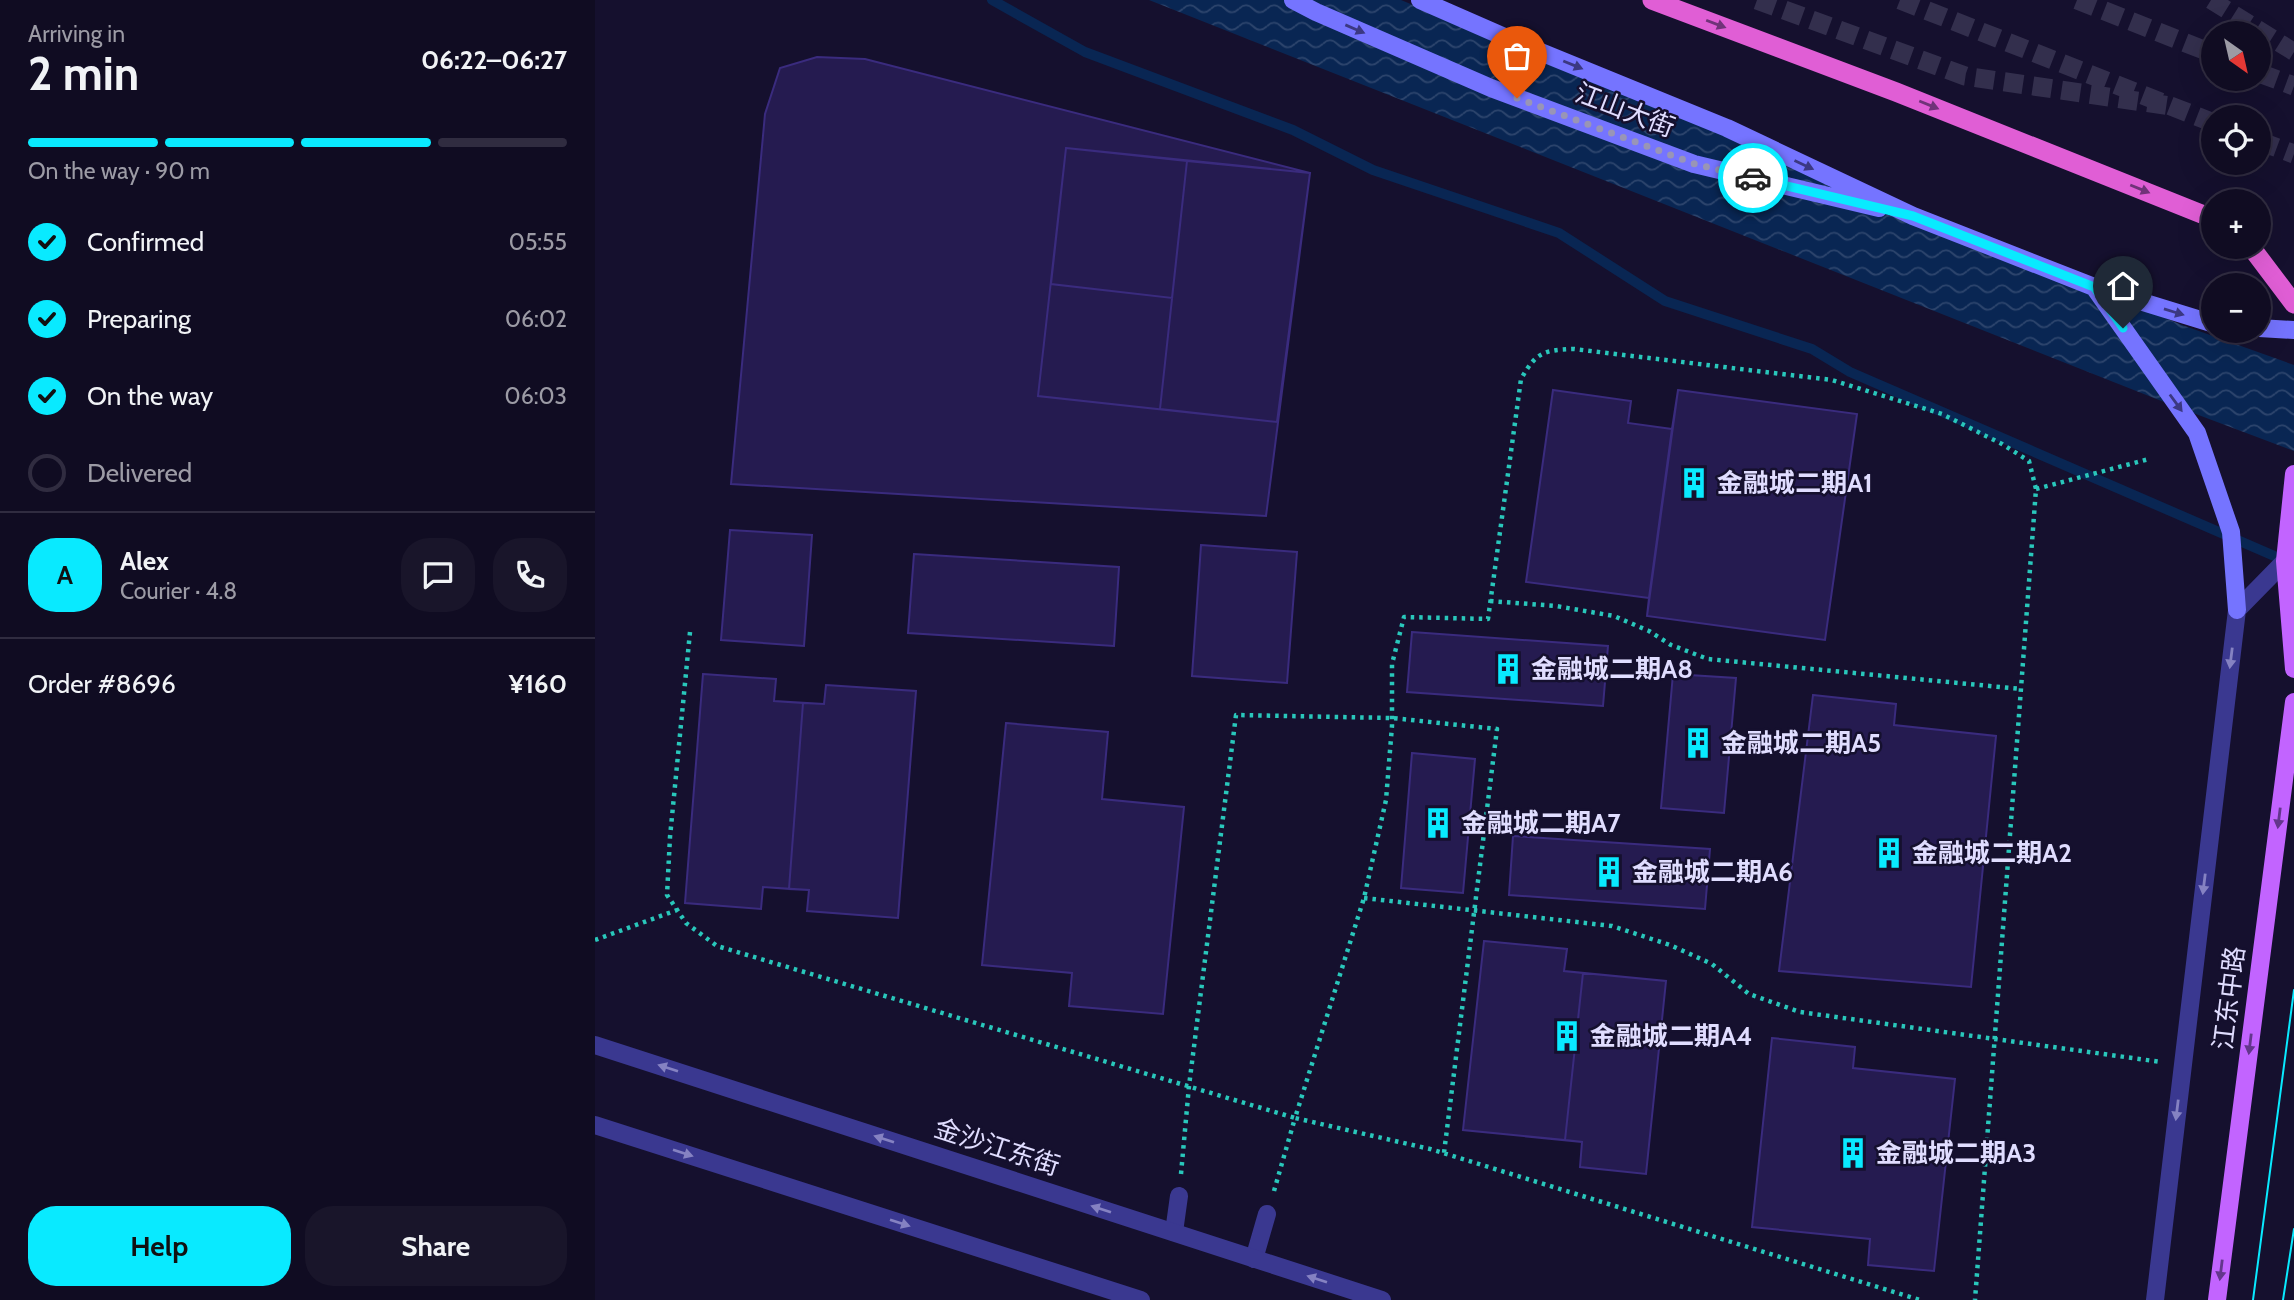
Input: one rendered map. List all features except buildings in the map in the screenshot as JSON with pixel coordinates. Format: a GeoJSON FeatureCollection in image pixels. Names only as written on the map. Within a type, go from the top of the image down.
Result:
{"type":"FeatureCollection","features":[{"type":"Feature","properties":{"kind":"highway"},"geometry":{"type":"LineString","coordinates":[[1652,0],[1896,92],[2201,214]]}},
{"type":"Feature","properties":{"kind":"highway"},"geometry":{"type":"LineString","coordinates":[[2260,259],[2294,304]]}},
{"type":"Feature","properties":{"kind":"main road","name":"江山大街"},"geometry":{"type":"LineString","coordinates":[[1293,0],[1491,88],[1695,164],[1913,216]]}},
{"type":"Feature","properties":{"kind":"main road","name":"江山大街"},"geometry":{"type":"LineString","coordinates":[[1420,0],[1727,128],[1913,216],[2094,287],[2201,320]]}},
{"type":"Feature","properties":{"kind":"main road"},"geometry":{"type":"LineString","coordinates":[[2094,287],[2197,433],[2231,532],[2237,610]]}},
{"type":"Feature","properties":{"kind":"main road"},"geometry":{"type":"LineString","coordinates":[[2271,329],[2294,330]]}},
{"type":"Feature","properties":{"kind":"main road"},"geometry":{"type":"LineString","coordinates":[[2294,474],[2285,561],[2294,669]]}},
{"type":"Feature","properties":{"kind":"main road","name":"江东中路"},"geometry":{"type":"LineString","coordinates":[[2217,1300],[2294,702]]}},
{"type":"Feature","properties":{"kind":"street"},"geometry":{"type":"LineString","coordinates":[[2155,1300],[2237,610],[2285,561]]}},
{"type":"Feature","properties":{"kind":"street","name":"金沙江东街"},"geometry":{"type":"LineString","coordinates":[[595,1045],[1382,1300]]}},
{"type":"Feature","properties":{"kind":"street"},"geometry":{"type":"LineString","coordinates":[[595,1125],[1141,1300]]}},
{"type":"Feature","properties":{"kind":"street"},"geometry":{"type":"LineString","coordinates":[[1174,1232],[1179,1196]]}},
{"type":"Feature","properties":{"kind":"street"},"geometry":{"type":"LineString","coordinates":[[1254,1259],[1267,1214]]}},
{"type":"Feature","properties":{"kind":"path"},"geometry":{"type":"LineString","coordinates":[[1267,1214],[1364,898],[1386,800],[1392,718],[1392,664],[1404,617],[1488,619],[1521,379],[1531,362],[1547,350],[1574,349],[1832,380],[1942,414],[2002,444],[2029,461],[2036,489],[1975,1300]]}},
{"type":"Feature","properties":{"kind":"path"},"geometry":{"type":"LineString","coordinates":[[2036,489],[2150,459]]}},
{"type":"Feature","properties":{"kind":"path"},"geometry":{"type":"LineString","coordinates":[[1490,601],[1556,606],[1613,616],[1649,631],[1671,645],[1708,659],[2021,689]]}},
{"type":"Feature","properties":{"kind":"path"},"geometry":{"type":"LineString","coordinates":[[689,632],[667,895],[686,923],[717,946],[1296,1118],[1444,1153],[1920,1300]]}},
{"type":"Feature","properties":{"kind":"path"},"geometry":{"type":"LineString","coordinates":[[1179,1196],[1189,1086],[1236,715],[1392,718],[1497,729],[1444,1153]]}},
{"type":"Feature","properties":{"kind":"path"},"geometry":{"type":"LineString","coordinates":[[1364,898],[1612,926],[1670,945],[1712,964],[1749,994],[1800,1012],[2183,1066]]}},
{"type":"Feature","properties":{"kind":"path"},"geometry":{"type":"LineString","coordinates":[[595,940],[677,910]]}},
{"type":"Feature","properties":{"kind":"water"},"geometry":{"type":"Polygon","coordinates":[[[1149,0],[1401,0],[2201,332],[2201,343],[2232,343],[2294,365],[2294,451],[1149,0]]]}},
{"type":"Feature","properties":{"kind":"waterway"},"geometry":{"type":"LineString","coordinates":[[992,0],[1085,52],[1293,130],[1373,170],[1559,233],[1665,301],[1812,349],[1850,372],[2288,562]]}},
{"type":"Feature","properties":{"kind":"tunnel"},"geometry":{"type":"LineString","coordinates":[[1757,0],[1965,76],[2170,106]]}},
{"type":"Feature","properties":{"kind":"tunnel"},"geometry":{"type":"LineString","coordinates":[[1900,0],[2201,118]]}},
{"type":"Feature","properties":{"kind":"tunnel"},"geometry":{"type":"LineString","coordinates":[[2077,0],[2201,49]]}},
{"type":"Feature","properties":{"kind":"tunnel"},"geometry":{"type":"LineString","coordinates":[[2211,0],[2294,52]]}},
{"type":"Feature","properties":{"kind":"tunnel"},"geometry":{"type":"LineString","coordinates":[[2271,77],[2294,86]]}},
{"type":"Feature","properties":{"kind":"tunnel"},"geometry":{"type":"LineString","coordinates":[[2271,145],[2294,154]]}},
{"type":"Feature","properties":{"kind":"tram line"},"geometry":{"type":"LineString","coordinates":[[2253,1300],[2294,990]]}},
{"type":"Feature","properties":{"kind":"tram line"},"geometry":{"type":"LineString","coordinates":[[2283,1300],[2294,1229]]}},
{"type":"Feature","properties":{"kind":"way so far"},"geometry":{"type":"LineString","coordinates":[[1517,98],[1695,164],[1753,178]]}},
{"type":"Feature","properties":{"kind":"place","name":"金融城二期A1"},"geometry":{"type":"Point","coordinates":[1694,483]}},
{"type":"Feature","properties":{"kind":"place","name":"金融城二期A8"},"geometry":{"type":"Point","coordinates":[1508,669]}},
{"type":"Feature","properties":{"kind":"place","name":"金融城二期A5"},"geometry":{"type":"Point","coordinates":[1698,743]}},
{"type":"Feature","properties":{"kind":"place","name":"金融城二期A7"},"geometry":{"type":"Point","coordinates":[1438,823]}},
{"type":"Feature","properties":{"kind":"place","name":"金融城二期A2"},"geometry":{"type":"Point","coordinates":[1889,853]}},
{"type":"Feature","properties":{"kind":"place","name":"金融城二期A6"},"geometry":{"type":"Point","coordinates":[1609,872]}},
{"type":"Feature","properties":{"kind":"place","name":"金融城二期A4"},"geometry":{"type":"Point","coordinates":[1567,1036]}},
{"type":"Feature","properties":{"kind":"place","name":"金融城二期A3"},"geometry":{"type":"Point","coordinates":[1853,1153]}},
{"type":"Feature","properties":{"kind":"route"},"geometry":{"type":"LineString","coordinates":[[1753,178],[1913,216],[2094,287],[2123,328]]}}]}
